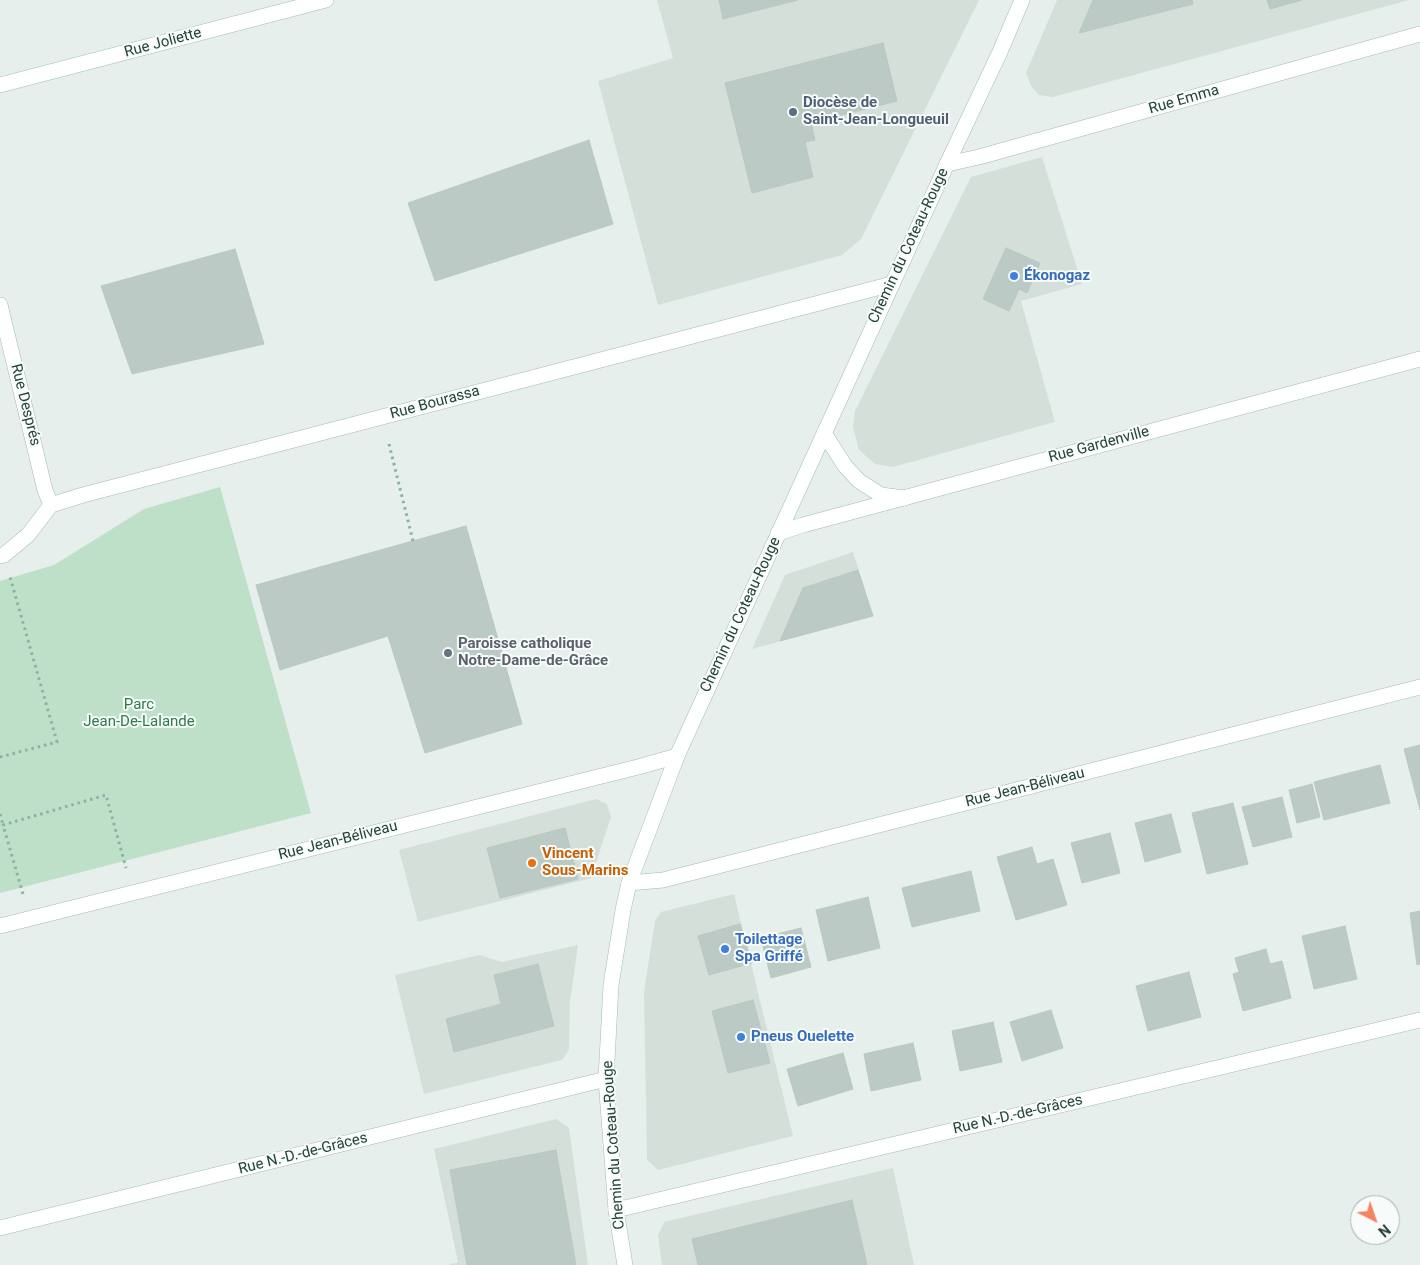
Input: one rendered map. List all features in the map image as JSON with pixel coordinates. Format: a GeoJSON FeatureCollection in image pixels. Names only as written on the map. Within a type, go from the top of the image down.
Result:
{"type":"FeatureCollection","features":[{"type":"Feature","properties":{"kind":"street","name":"Rue Joliette"},"geometry":{"type":"LineString","coordinates":[[0,85],[326,0]]}},
{"type":"Feature","properties":{"kind":"street","name":"Chemin du Coteau-Rouge"},"geometry":{"type":"LineString","coordinates":[[625,1265],[616,1210],[606,1079],[611,985],[629,883],[677,756],[1022,0]]}},
{"type":"Feature","properties":{"kind":"street","name":"Rue Emma"},"geometry":{"type":"LineString","coordinates":[[947,164],[979,157],[1420,34]]}},
{"type":"Feature","properties":{"kind":"street","name":"Rue Bourassa"},"geometry":{"type":"LineString","coordinates":[[51,505],[91,492],[892,284]]}},
{"type":"Feature","properties":{"kind":"street","name":"Rue Després"},"geometry":{"type":"LineString","coordinates":[[0,305],[45,490],[51,505]]}},
{"type":"Feature","properties":{"kind":"street","name":"Rue Gardenville"},"geometry":{"type":"LineString","coordinates":[[778,533],[1420,359]]}},
{"type":"Feature","properties":{"kind":"street"},"geometry":{"type":"LineString","coordinates":[[824,433],[845,466],[859,481],[881,495],[904,498]]}},
{"type":"Feature","properties":{"kind":"street"},"geometry":{"type":"LineString","coordinates":[[0,556],[4,555],[28,535],[51,505]]}},
{"type":"Feature","properties":{"kind":"street","name":"Rue Jean-Béliveau"},"geometry":{"type":"LineString","coordinates":[[629,883],[663,880],[1420,687]]}},
{"type":"Feature","properties":{"kind":"street","name":"Rue Jean-Béliveau"},"geometry":{"type":"LineString","coordinates":[[0,926],[629,770],[677,756]]}},
{"type":"Feature","properties":{"kind":"street","name":"Rue N.-D.-de-Grâces"},"geometry":{"type":"LineString","coordinates":[[616,1210],[1420,1020]]}},
{"type":"Feature","properties":{"kind":"street","name":"Rue N.-D.-de-Grâces"},"geometry":{"type":"LineString","coordinates":[[0,1228],[606,1079]]}},
{"type":"Feature","properties":{"kind":"path"},"geometry":{"type":"LineString","coordinates":[[389,444],[413,541]]}},
{"type":"Feature","properties":{"kind":"path"},"geometry":{"type":"LineString","coordinates":[[0,757],[57,742],[10,577]]}},
{"type":"Feature","properties":{"kind":"path"},"geometry":{"type":"LineString","coordinates":[[3,825],[106,795],[126,868]]}},
{"type":"Feature","properties":{"kind":"path"},"geometry":{"type":"LineString","coordinates":[[0,814],[23,894]]}},
{"type":"Feature","properties":{"kind":"shaded area"},"geometry":{"type":"Polygon","coordinates":[[[657,0],[979,0],[861,239],[842,255],[658,305],[598,81],[673,58],[657,0]]]}},
{"type":"Feature","properties":{"kind":"shaded area"},"geometry":{"type":"Polygon","coordinates":[[[1057,0],[1409,0],[1053,97],[1039,95],[1031,86],[1026,73],[1057,0]]]}},
{"type":"Feature","properties":{"kind":"shaded area"},"geometry":{"type":"Polygon","coordinates":[[[1042,157],[1082,284],[1021,301],[1055,422],[893,467],[875,464],[859,450],[853,427],[855,411],[971,177],[1042,157]]]}},
{"type":"Feature","properties":{"kind":"shaded area"},"geometry":{"type":"Polygon","coordinates":[[[853,552],[873,616],[752,649],[785,575],[853,552]]]}},
{"type":"Feature","properties":{"kind":"shaded area"},"geometry":{"type":"Polygon","coordinates":[[[596,799],[607,804],[611,817],[591,878],[418,922],[399,850],[596,799]]]}},
{"type":"Feature","properties":{"kind":"shaded area"},"geometry":{"type":"Polygon","coordinates":[[[734,894],[793,1136],[658,1170],[647,1160],[644,992],[655,921],[661,912],[734,894]]]}},
{"type":"Feature","properties":{"kind":"shaded area"},"geometry":{"type":"Polygon","coordinates":[[[578,945],[570,1002],[569,1050],[562,1060],[424,1094],[395,975],[479,955],[502,962],[578,945]]]}},
{"type":"Feature","properties":{"kind":"shaded area"},"geometry":{"type":"Polygon","coordinates":[[[556,1119],[569,1128],[588,1265],[448,1265],[458,1262],[434,1149],[556,1119]]]}},
{"type":"Feature","properties":{"kind":"shaded area"},"geometry":{"type":"Polygon","coordinates":[[[893,1168],[914,1265],[662,1265],[658,1235],[664,1222],[893,1168]]]}},
{"type":"Feature","properties":{"kind":"green space","name":"Parc Jean-De-Lalande"},"geometry":{"type":"Polygon","coordinates":[[[220,487],[311,813],[0,893],[0,581],[54,565],[144,509],[220,487]]]}},
{"type":"Feature","properties":{"kind":"building"},"geometry":{"type":"Polygon","coordinates":[[[719,0],[798,0],[723,19],[719,0]]]}},
{"type":"Feature","properties":{"kind":"building"},"geometry":{"type":"Polygon","coordinates":[[[1093,0],[1192,0],[1193,4],[1079,33],[1093,0]]]}},
{"type":"Feature","properties":{"kind":"building"},"geometry":{"type":"Polygon","coordinates":[[[1267,0],[1302,0],[1270,9],[1267,0]]]}},
{"type":"Feature","properties":{"kind":"building","name":"Diocèse de Saint-Jean-Longueuil"},"geometry":{"type":"Polygon","coordinates":[[[883,43],[897,101],[811,123],[815,140],[805,142],[813,177],[752,193],[725,83],[883,43]]]}},
{"type":"Feature","properties":{"kind":"building"},"geometry":{"type":"Polygon","coordinates":[[[589,140],[613,224],[435,281],[408,203],[589,140]]]}},
{"type":"Feature","properties":{"kind":"building","name":"Ékonogaz"},"geometry":{"type":"Polygon","coordinates":[[[1006,248],[1040,263],[1027,293],[1019,289],[1009,311],[983,299],[1006,248]]]}},
{"type":"Feature","properties":{"kind":"building"},"geometry":{"type":"Polygon","coordinates":[[[235,249],[264,344],[132,374],[101,286],[235,249]]]}},
{"type":"Feature","properties":{"kind":"building","name":"Paroisse catholique Notre-Dame-de-Grâce"},"geometry":{"type":"Polygon","coordinates":[[[466,526],[522,724],[425,753],[388,636],[280,670],[256,585],[466,526]]]}},
{"type":"Feature","properties":{"kind":"building"},"geometry":{"type":"Polygon","coordinates":[[[858,570],[873,616],[780,641],[803,588],[858,570]]]}},
{"type":"Feature","properties":{"kind":"building"},"geometry":{"type":"Polygon","coordinates":[[[1420,745],[1420,810],[1404,749],[1420,745]]]}},
{"type":"Feature","properties":{"kind":"building"},"geometry":{"type":"Polygon","coordinates":[[[1380,765],[1390,803],[1324,820],[1314,782],[1380,765]]]}},
{"type":"Feature","properties":{"kind":"building"},"geometry":{"type":"Polygon","coordinates":[[[1312,784],[1320,817],[1297,823],[1289,790],[1312,784]]]}},
{"type":"Feature","properties":{"kind":"building"},"geometry":{"type":"Polygon","coordinates":[[[1282,797],[1292,837],[1253,847],[1242,807],[1282,797]]]}},
{"type":"Feature","properties":{"kind":"building"},"geometry":{"type":"Polygon","coordinates":[[[1233,803],[1248,864],[1207,874],[1192,813],[1233,803]]]}},
{"type":"Feature","properties":{"kind":"building"},"geometry":{"type":"Polygon","coordinates":[[[1171,814],[1181,852],[1145,862],[1135,823],[1171,814]]]}},
{"type":"Feature","properties":{"kind":"building","name":"Vincent Sous-Marins"},"geometry":{"type":"Polygon","coordinates":[[[565,828],[578,879],[500,898],[487,848],[565,828]]]}},
{"type":"Feature","properties":{"kind":"building"},"geometry":{"type":"Polygon","coordinates":[[[1110,833],[1120,873],[1082,883],[1071,843],[1110,833]]]}},
{"type":"Feature","properties":{"kind":"building"},"geometry":{"type":"Polygon","coordinates":[[[1032,847],[1037,864],[1053,859],[1067,905],[1016,920],[997,857],[1032,847]]]}},
{"type":"Feature","properties":{"kind":"building"},"geometry":{"type":"Polygon","coordinates":[[[971,871],[980,911],[912,927],[902,888],[971,871]]]}},
{"type":"Feature","properties":{"kind":"building"},"geometry":{"type":"Polygon","coordinates":[[[868,897],[880,948],[828,961],[816,910],[868,897]]]}},
{"type":"Feature","properties":{"kind":"building"},"geometry":{"type":"Polygon","coordinates":[[[1420,911],[1420,964],[1417,965],[1410,913],[1420,911]]]}},
{"type":"Feature","properties":{"kind":"building","name":"Toilettage Spa Griffé"},"geometry":{"type":"Polygon","coordinates":[[[740,924],[752,963],[709,975],[698,936],[740,924]]]}},
{"type":"Feature","properties":{"kind":"building"},"geometry":{"type":"Polygon","coordinates":[[[1345,926],[1357,979],[1314,989],[1302,936],[1345,926]]]}},
{"type":"Feature","properties":{"kind":"building"},"geometry":{"type":"Polygon","coordinates":[[[801,928],[811,967],[771,978],[761,938],[801,928]]]}},
{"type":"Feature","properties":{"kind":"building"},"geometry":{"type":"Polygon","coordinates":[[[1266,949],[1270,964],[1282,961],[1291,998],[1243,1011],[1233,974],[1239,972],[1235,958],[1266,949]]]}},
{"type":"Feature","properties":{"kind":"building"},"geometry":{"type":"Polygon","coordinates":[[[538,964],[554,1026],[454,1052],[446,1019],[501,1004],[494,975],[538,964]]]}},
{"type":"Feature","properties":{"kind":"building"},"geometry":{"type":"Polygon","coordinates":[[[1189,972],[1201,1017],[1148,1031],[1136,986],[1189,972]]]}},
{"type":"Feature","properties":{"kind":"building","name":"Pneus Ouelette"},"geometry":{"type":"Polygon","coordinates":[[[753,1000],[770,1063],[728,1073],[712,1011],[753,1000]]]}},
{"type":"Feature","properties":{"kind":"building"},"geometry":{"type":"Polygon","coordinates":[[[1051,1010],[1063,1048],[1022,1061],[1010,1022],[1051,1010]]]}},
{"type":"Feature","properties":{"kind":"building"},"geometry":{"type":"Polygon","coordinates":[[[993,1022],[1002,1062],[960,1071],[952,1031],[993,1022]]]}},
{"type":"Feature","properties":{"kind":"building"},"geometry":{"type":"Polygon","coordinates":[[[913,1043],[921,1080],[871,1091],[864,1054],[913,1043]]]}},
{"type":"Feature","properties":{"kind":"building"},"geometry":{"type":"Polygon","coordinates":[[[843,1053],[853,1089],[798,1106],[787,1069],[843,1053]]]}},
{"type":"Feature","properties":{"kind":"building"},"geometry":{"type":"Polygon","coordinates":[[[556,1150],[576,1265],[467,1265],[450,1170],[556,1150]]]}},
{"type":"Feature","properties":{"kind":"building"},"geometry":{"type":"Polygon","coordinates":[[[852,1200],[867,1265],[698,1265],[692,1239],[852,1200]]]}},
{"type":"Feature","properties":{"kind":"place","name":"Diocèse de Saint-Jean-Longueuil"},"geometry":{"type":"Point","coordinates":[793,112]}},
{"type":"Feature","properties":{"kind":"place","name":"Ékonogaz"},"geometry":{"type":"Point","coordinates":[1014,276]}},
{"type":"Feature","properties":{"kind":"place","name":"Paroisse catholique Notre-Dame-de-Grâce"},"geometry":{"type":"Point","coordinates":[448,653]}},
{"type":"Feature","properties":{"kind":"place","name":"Vincent Sous-Marins"},"geometry":{"type":"Point","coordinates":[532,863]}},
{"type":"Feature","properties":{"kind":"place","name":"Toilettage Spa Griffé"},"geometry":{"type":"Point","coordinates":[725,949]}},
{"type":"Feature","properties":{"kind":"place","name":"Pneus Ouelette"},"geometry":{"type":"Point","coordinates":[741,1037]}}]}
